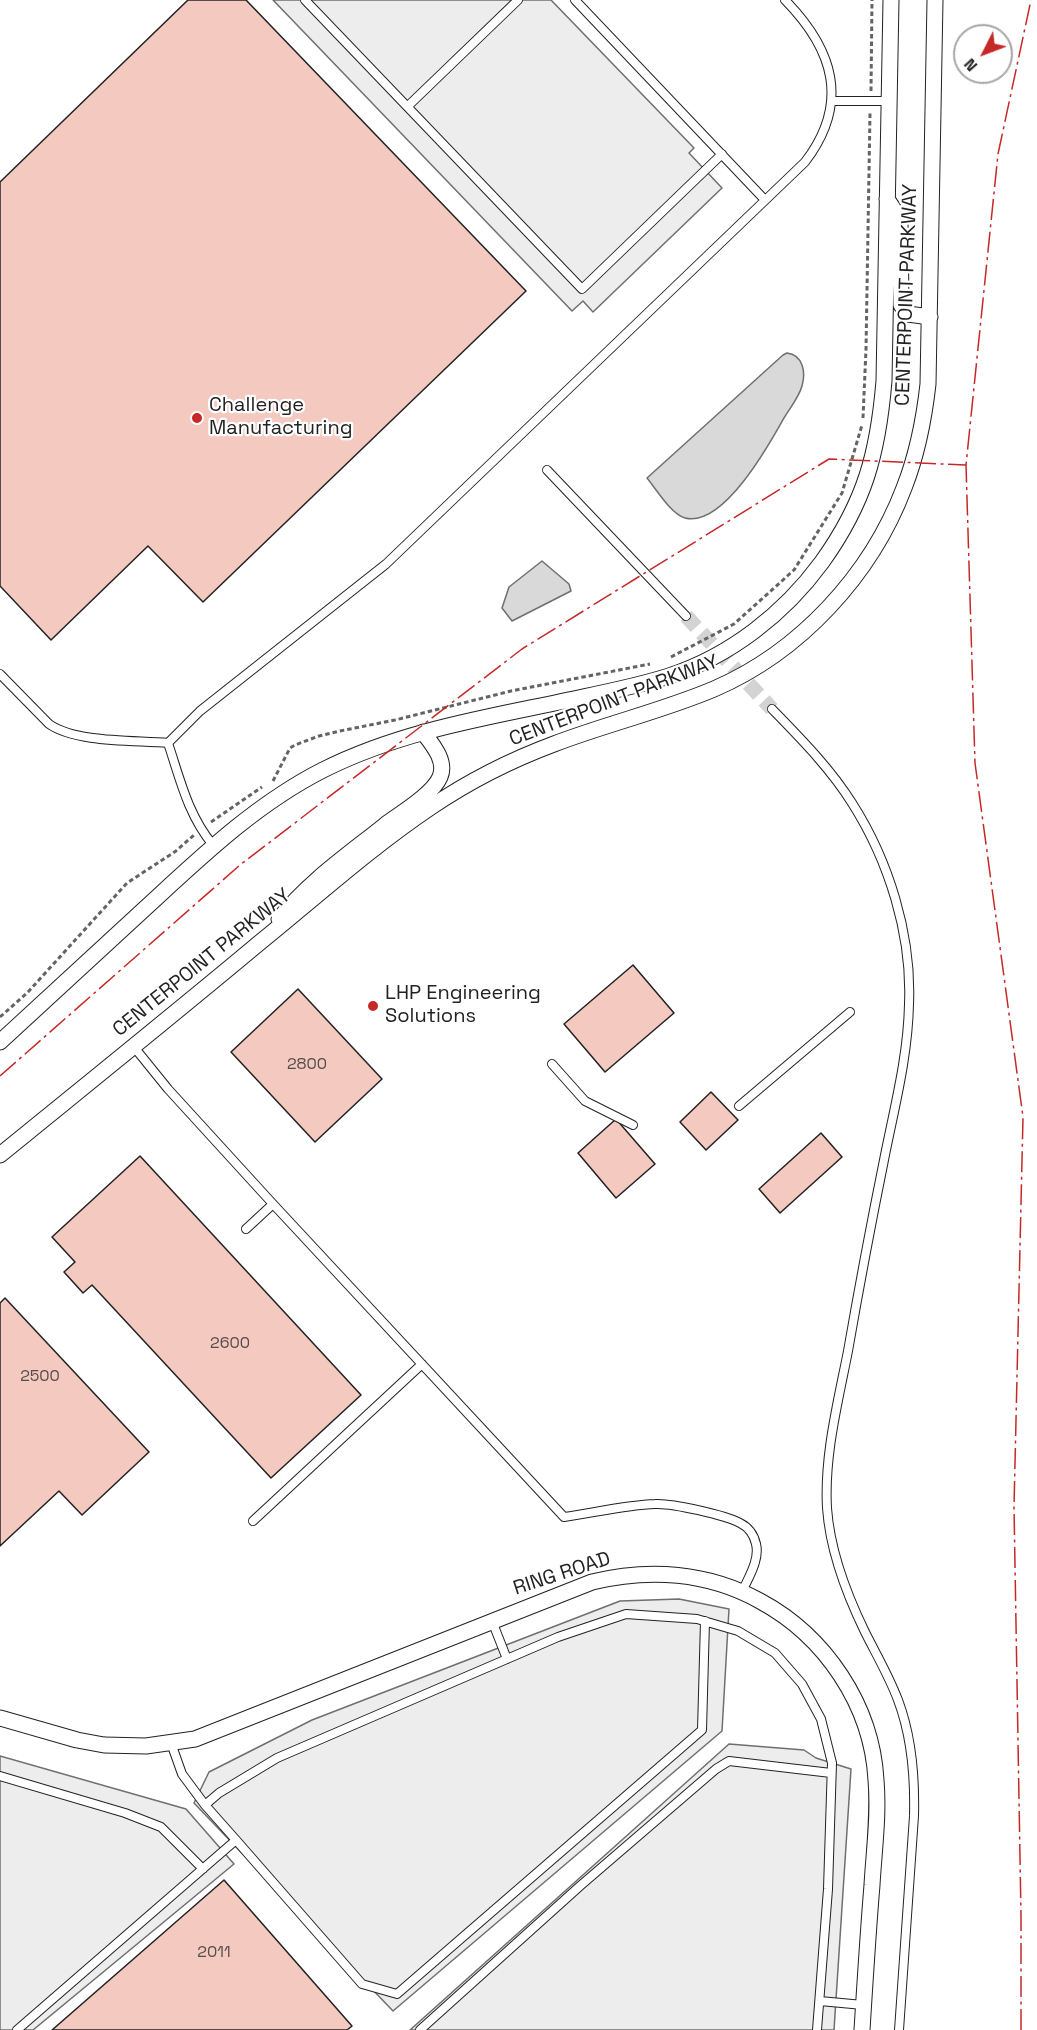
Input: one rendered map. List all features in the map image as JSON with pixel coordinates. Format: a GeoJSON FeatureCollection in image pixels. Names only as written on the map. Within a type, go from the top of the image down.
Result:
{"type":"FeatureCollection","features":[{"type":"Feature","properties":{"kind":"street","name":"CENTERPOINT PARKWAY"},"geometry":{"type":"LineString","coordinates":[[0,1042],[213,845],[274,799],[323,770],[387,743],[423,732],[621,689],[669,676],[707,660],[739,642],[782,608],[809,579],[838,539],[865,485],[881,419],[884,381],[891,0]]}},
{"type":"Feature","properties":{"kind":"street","name":"CENTERPOINT PARKWAY"},"geometry":{"type":"LineString","coordinates":[[0,1155],[389,838],[441,801],[513,761],[555,744],[717,688],[758,666],[793,640],[824,612],[866,560],[885,528],[904,489],[925,408],[930,317],[935,0]]}},
{"type":"Feature","properties":{"kind":"street"},"geometry":{"type":"LineString","coordinates":[[887,199],[900,219],[901,305],[908,314],[930,317]]}},
{"type":"Feature","properties":{"kind":"street"},"geometry":{"type":"LineString","coordinates":[[258,945],[294,900],[366,840],[434,788],[441,775],[440,762],[437,750],[423,732]]}},
{"type":"Feature","properties":{"kind":"street","name":"RING ROAD"},"geometry":{"type":"LineString","coordinates":[[0,1718],[77,1740],[104,1745],[146,1746],[195,1739],[574,1588],[621,1576],[651,1574],[682,1575],[712,1581],[769,1605],[805,1632],[825,1654],[851,1692],[868,1734],[875,1764],[877,1809],[862,2030]]}},
{"type":"Feature","properties":{"kind":"lane"},"geometry":{"type":"LineString","coordinates":[[305,0],[582,289],[722,154]]}},
{"type":"Feature","properties":{"kind":"lane"},"geometry":{"type":"LineString","coordinates":[[408,106],[518,0]]}},
{"type":"Feature","properties":{"kind":"lane"},"geometry":{"type":"LineString","coordinates":[[575,0],[765,200]]}},
{"type":"Feature","properties":{"kind":"lane"},"geometry":{"type":"LineString","coordinates":[[0,674],[57,730],[75,736],[168,743],[200,711],[386,564],[805,162],[816,148],[830,117],[832,101],[830,78],[815,36],[802,17],[785,0]]}},
{"type":"Feature","properties":{"kind":"lane"},"geometry":{"type":"LineString","coordinates":[[832,101],[890,101]]}},
{"type":"Feature","properties":{"kind":"lane"},"geometry":{"type":"LineString","coordinates":[[547,470],[686,616]]}},
{"type":"Feature","properties":{"kind":"lane"},"geometry":{"type":"LineString","coordinates":[[772,709],[836,780],[869,833],[896,902],[909,972],[909,1004],[903,1060],[832,1441],[827,1498],[833,1549],[849,1598],[899,1703],[912,1758],[915,1788],[914,1816],[899,2030]]}},
{"type":"Feature","properties":{"kind":"lane"},"geometry":{"type":"LineString","coordinates":[[168,743],[189,809],[213,845]]}},
{"type":"Feature","properties":{"kind":"lane"},"geometry":{"type":"LineString","coordinates":[[739,1106],[850,1012]]}},
{"type":"Feature","properties":{"kind":"lane"},"geometry":{"type":"LineString","coordinates":[[134,1047],[168,1089],[273,1204],[564,1517],[664,1504],[740,1523],[752,1534],[757,1551],[756,1560],[742,1592]]}},
{"type":"Feature","properties":{"kind":"lane"},"geometry":{"type":"LineString","coordinates":[[552,1064],[585,1101],[633,1125]]}},
{"type":"Feature","properties":{"kind":"lane"},"geometry":{"type":"LineString","coordinates":[[246,1229],[273,1204]]}},
{"type":"Feature","properties":{"kind":"lane"},"geometry":{"type":"LineString","coordinates":[[253,1521],[422,1364]]}},
{"type":"Feature","properties":{"kind":"lane"},"geometry":{"type":"LineString","coordinates":[[205,1805],[219,1793],[277,1758],[558,1637],[626,1614],[697,1619],[738,1631],[775,1653],[802,1684],[821,1719],[832,1763],[828,1889],[817,2030]]}},
{"type":"Feature","properties":{"kind":"lane"},"geometry":{"type":"LineString","coordinates":[[492,1621],[507,1659]]}},
{"type":"Feature","properties":{"kind":"lane"},"geometry":{"type":"LineString","coordinates":[[171,1743],[182,1774],[205,1805],[362,1984],[397,1994],[702,1730],[705,1621]]}},
{"type":"Feature","properties":{"kind":"lane"},"geometry":{"type":"LineString","coordinates":[[420,2030],[580,1886],[716,1769],[729,1761],[831,1773]]}},
{"type":"Feature","properties":{"kind":"lane"},"geometry":{"type":"LineString","coordinates":[[0,1776],[125,1813],[161,1827],[203,1869]]}},
{"type":"Feature","properties":{"kind":"lane"},"geometry":{"type":"LineString","coordinates":[[17,2030],[236,1840]]}},
{"type":"Feature","properties":{"kind":"lane"},"geometry":{"type":"LineString","coordinates":[[820,2001],[863,2005]]}},
{"type":"Feature","properties":{"kind":"path"},"geometry":{"type":"LineString","coordinates":[[871,76],[872,0]]}},
{"type":"Feature","properties":{"kind":"path"},"geometry":{"type":"LineString","coordinates":[[663,661],[734,624],[794,570],[842,493],[862,422],[866,349],[870,133]]}},
{"type":"Feature","properties":{"kind":"path"},"geometry":{"type":"LineString","coordinates":[[273,782],[290,748],[319,736],[511,691],[652,663]]}},
{"type":"Feature","properties":{"kind":"path"},"geometry":{"type":"LineString","coordinates":[[229,808],[263,786]]}},
{"type":"Feature","properties":{"kind":"path"},"geometry":{"type":"LineString","coordinates":[[0,1017],[28,992],[127,883],[176,851]]}},
{"type":"Feature","properties":{"kind":"shaded area"},"geometry":{"type":"Polygon","coordinates":[[[273,0],[551,0],[694,148],[689,153],[722,188],[593,312],[583,301],[572,311],[273,0]]]}},
{"type":"Feature","properties":{"kind":"shaded area"},"geometry":{"type":"Polygon","coordinates":[[[787,353],[797,357],[802,365],[804,375],[802,386],[756,464],[729,498],[714,510],[700,518],[685,518],[674,512],[647,478],[787,353]]]}},
{"type":"Feature","properties":{"kind":"shaded area"},"geometry":{"type":"Polygon","coordinates":[[[542,561],[569,584],[571,591],[512,621],[502,608],[509,587],[542,561]]]}},
{"type":"Feature","properties":{"kind":"shaded area"},"geometry":{"type":"Polygon","coordinates":[[[679,1599],[729,1609],[722,1731],[393,2011],[194,1803],[209,1772],[312,1720],[620,1601],[679,1599]]]}},
{"type":"Feature","properties":{"kind":"shaded area"},"geometry":{"type":"Polygon","coordinates":[[[729,1744],[804,1750],[816,1758],[851,1769],[834,2030],[410,2030],[729,1744]]]}},
{"type":"Feature","properties":{"kind":"shaded area"},"geometry":{"type":"Polygon","coordinates":[[[0,1756],[186,1809],[234,1864],[33,2030],[0,2030],[0,1756]]]}},
{"type":"Feature","properties":{"kind":"building","name":"Challenge Manufacturing"},"geometry":{"type":"Polygon","coordinates":[[[188,0],[246,0],[526,291],[203,602],[148,546],[51,640],[0,586],[0,182],[188,0]]]}},
{"type":"Feature","properties":{"kind":"building"},"geometry":{"type":"Polygon","coordinates":[[[633,965],[674,1013],[605,1072],[564,1024],[633,965]]]}},
{"type":"Feature","properties":{"kind":"building"},"geometry":{"type":"Polygon","coordinates":[[[298,989],[382,1079],[315,1142],[231,1052],[298,989]]]}},
{"type":"Feature","properties":{"kind":"building"},"geometry":{"type":"Polygon","coordinates":[[[711,1092],[738,1120],[706,1150],[680,1122],[711,1092]]]}},
{"type":"Feature","properties":{"kind":"building"},"geometry":{"type":"Polygon","coordinates":[[[616,1119],[655,1164],[616,1198],[578,1153],[616,1119]]]}},
{"type":"Feature","properties":{"kind":"building"},"geometry":{"type":"Polygon","coordinates":[[[821,1133],[842,1157],[780,1213],[759,1189],[821,1133]]]}},
{"type":"Feature","properties":{"kind":"building"},"geometry":{"type":"Polygon","coordinates":[[[140,1156],[361,1395],[271,1478],[92,1285],[83,1293],[64,1272],[75,1262],[52,1237],[140,1156]]]}},
{"type":"Feature","properties":{"kind":"building"},"geometry":{"type":"Polygon","coordinates":[[[5,1298],[149,1452],[82,1515],[59,1491],[0,1546],[0,1303],[5,1298]]]}},
{"type":"Feature","properties":{"kind":"building"},"geometry":{"type":"Polygon","coordinates":[[[224,1880],[352,2026],[347,2030],[52,2030],[224,1880]]]}},
{"type":"Feature","properties":{"kind":"tunnel"},"geometry":{"type":"LineString","coordinates":[[686,616],[772,709]]}},
{"type":"Feature","properties":{"kind":"power"},"geometry":{"type":"LineString","coordinates":[[1021,2030],[1014,1507],[1023,1117],[975,763],[966,465],[998,154],[1031,0]]}},
{"type":"Feature","properties":{"kind":"power"},"geometry":{"type":"LineString","coordinates":[[0,1076],[240,865],[522,649],[829,459],[966,465]]}},
{"type":"Feature","properties":{"kind":"place","name":"Challenge Manufacturing"},"geometry":{"type":"Point","coordinates":[197,418]}},
{"type":"Feature","properties":{"kind":"place","name":"LHP Engineering Solutions"},"geometry":{"type":"Point","coordinates":[373,1006]}}]}
